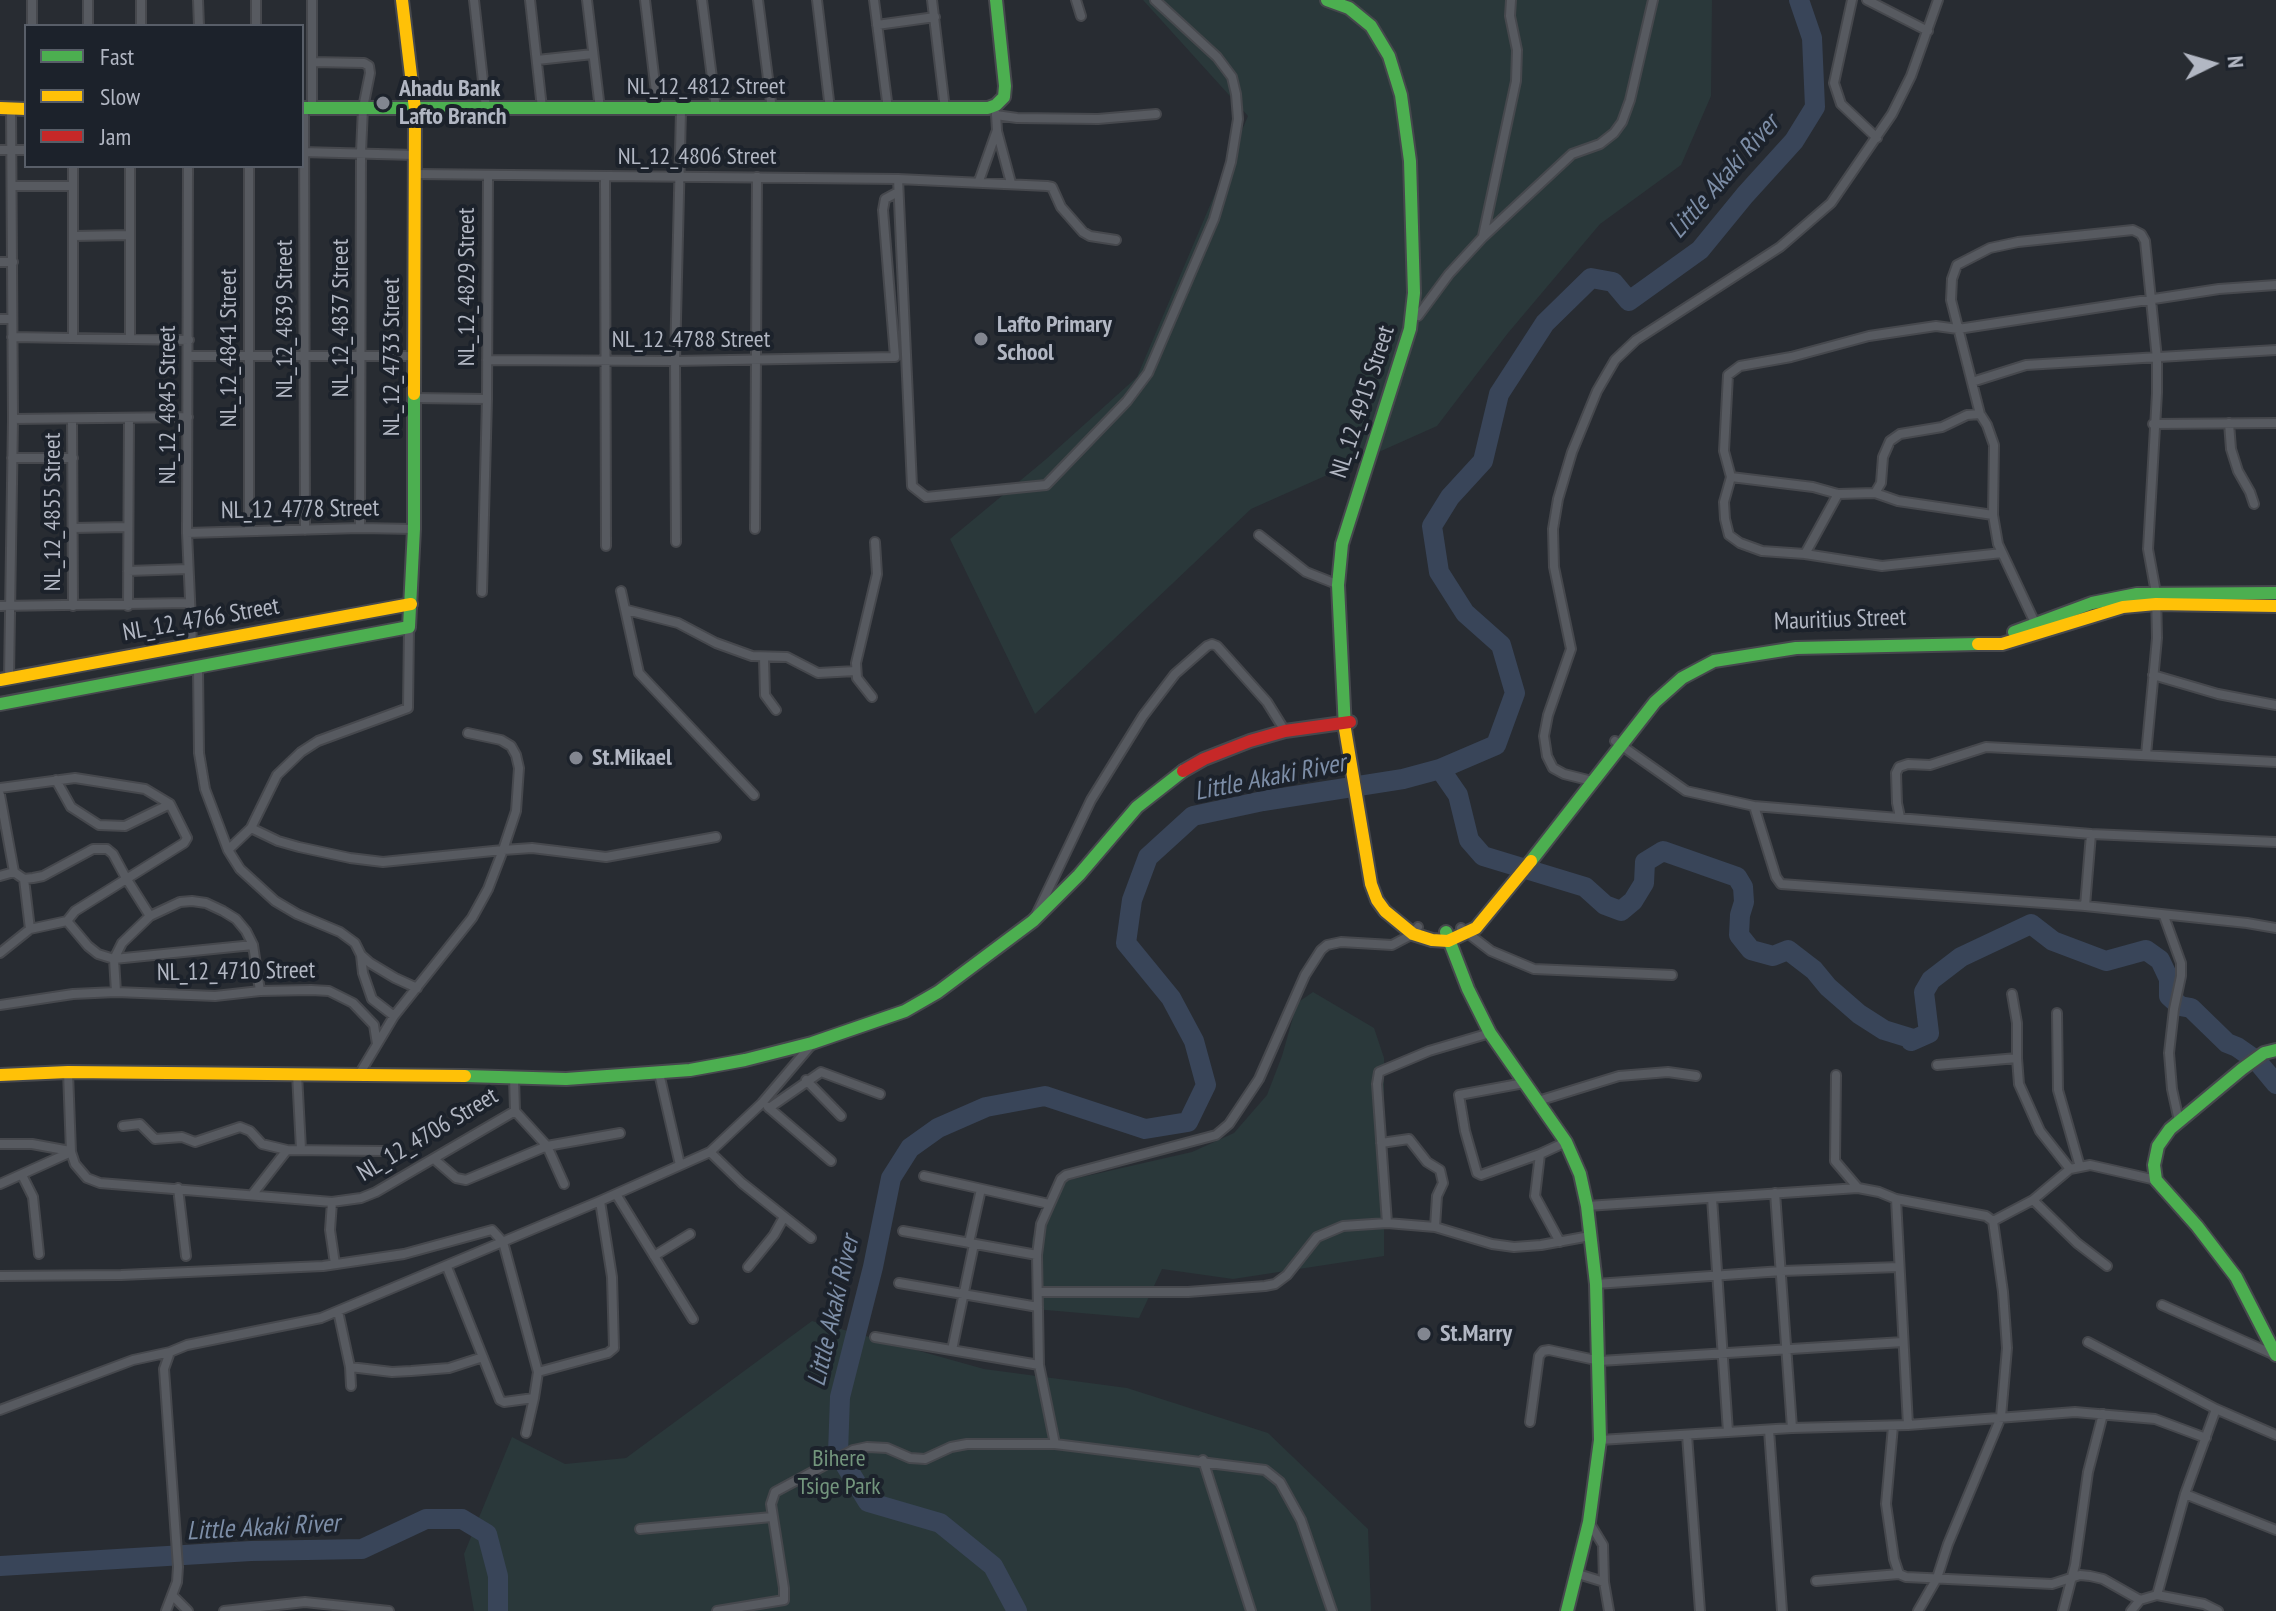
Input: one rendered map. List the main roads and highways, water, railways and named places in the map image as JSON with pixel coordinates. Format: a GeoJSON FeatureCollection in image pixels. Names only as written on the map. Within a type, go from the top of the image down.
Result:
{"type":"FeatureCollection","features":[{"type":"Feature","properties":{"kind":"waterway","name":"Little Akaki River"},"geometry":{"type":"LineString","coordinates":[[1017,1611],[993,1566],[940,1523],[868,1502],[838,1453],[840,1397],[873,1267],[891,1178],[910,1148],[938,1128],[986,1107],[1045,1096],[1145,1129],[1188,1122],[1206,1085],[1194,1041],[1171,998],[1126,943],[1132,900],[1148,857],[1193,816],[1263,801],[1403,779],[1440,769],[1496,745],[1515,693],[1501,645],[1465,613],[1439,572],[1432,526],[1450,497],[1483,461],[1499,394],[1545,323],[1591,278],[1613,282],[1629,301],[1700,250],[1794,141],[1815,107],[1812,38],[1799,0]]}},
{"type":"Feature","properties":{"kind":"waterway"},"geometry":{"type":"LineString","coordinates":[[1440,769],[1458,795],[1469,840],[1483,856],[1585,887],[1605,905],[1621,911],[1633,901],[1644,883],[1645,862],[1663,851],[1737,877],[1743,887],[1744,902],[1739,935],[1751,950],[1773,956],[1788,950],[1814,970],[1859,1014],[1884,1030],[1910,1038],[1911,1041],[1929,1033],[1924,992],[1931,980],[1961,957],[2031,924],[2053,941],[2106,961],[2146,950],[2160,960],[2169,979],[2169,996],[2180,1006],[2191,1008],[2227,1043],[2257,1061],[2276,1084]]}},
{"type":"Feature","properties":{"kind":"waterway","name":"Little Akaki River"},"geometry":{"type":"LineString","coordinates":[[0,1566],[251,1551],[362,1549],[426,1519],[462,1519],[487,1534],[498,1576],[498,1611]]}},
{"type":"Feature","properties":{"kind":"place","name":"Ahadu Bank Lafto Branch"},"geometry":{"type":"Point","coordinates":[383,103]}},
{"type":"Feature","properties":{"kind":"place","name":"Lafto Primary School"},"geometry":{"type":"Point","coordinates":[981,339]}},
{"type":"Feature","properties":{"kind":"place","name":"St.Mikael"},"geometry":{"type":"Point","coordinates":[576,758]}},
{"type":"Feature","properties":{"kind":"place","name":"St.Marry"},"geometry":{"type":"Point","coordinates":[1424,1334]}},
{"type":"Feature","properties":{"kind":"park label","name":"Bihere Tsige Park"},"geometry":{"type":"Point","coordinates":[839,1473]}}]}
